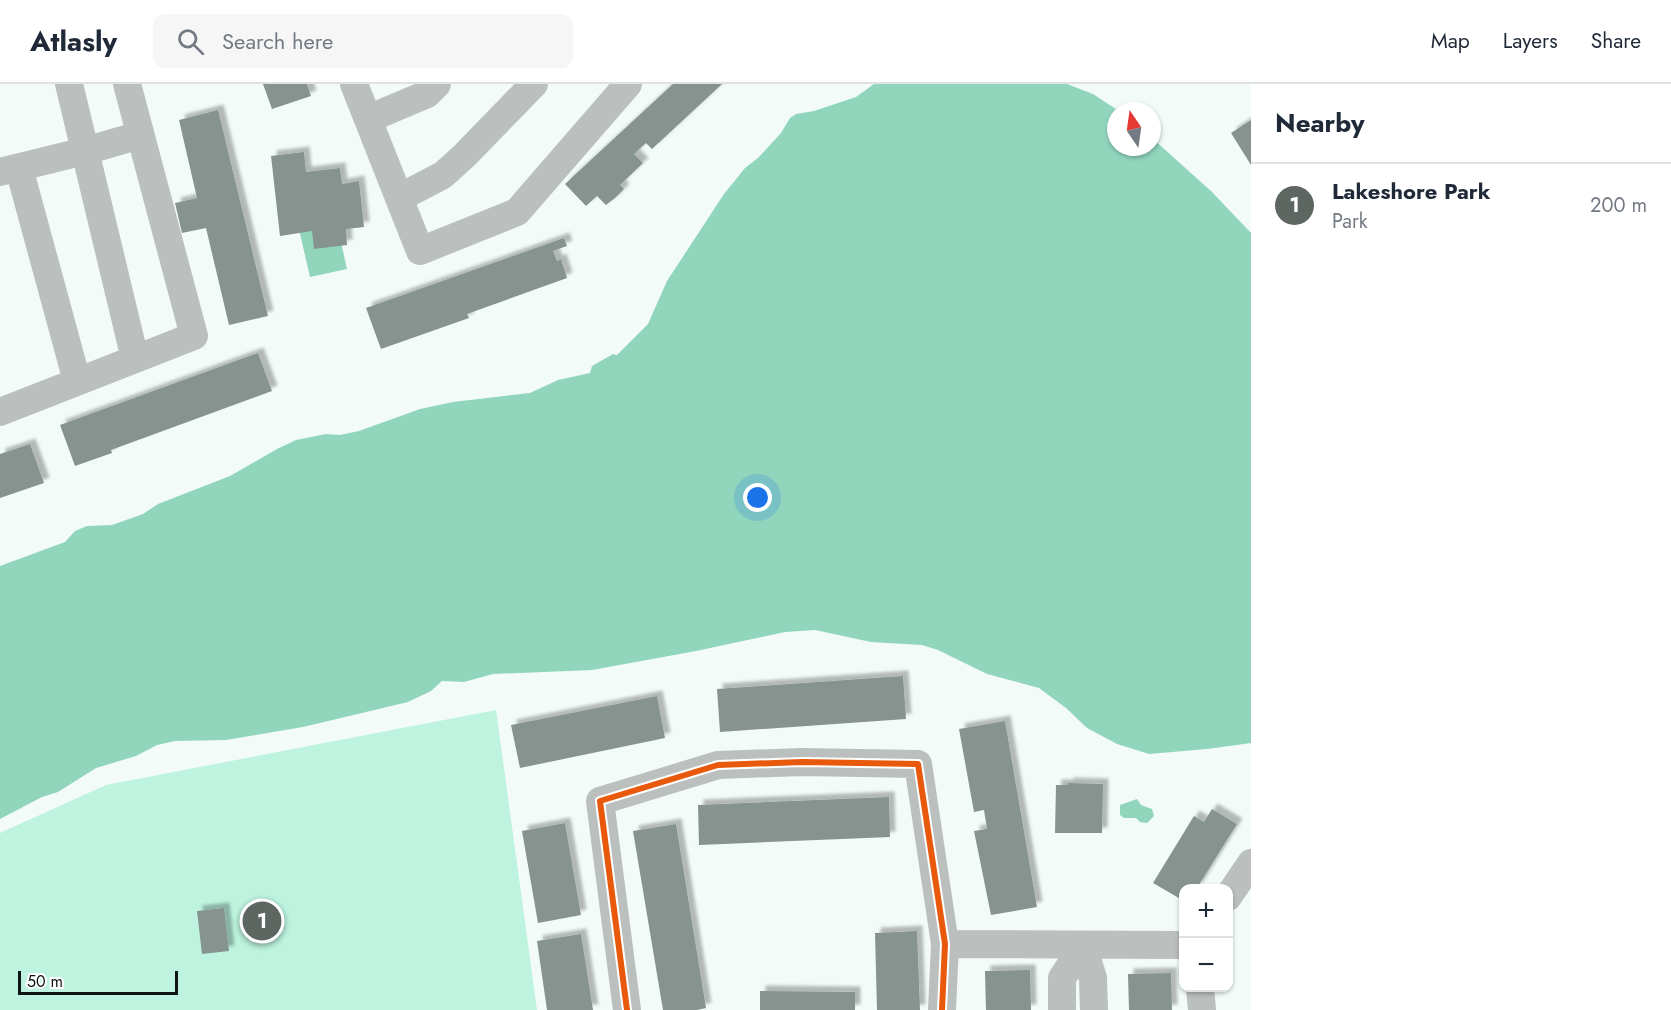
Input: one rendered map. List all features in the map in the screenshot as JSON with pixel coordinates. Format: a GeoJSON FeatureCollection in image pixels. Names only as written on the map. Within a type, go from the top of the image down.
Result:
{"type":"FeatureCollection","features":[{"type":"Feature","properties":{"kind":"street"},"geometry":{"type":"LineString","coordinates":[[69,84],[135,359]]}},
{"type":"Feature","properties":{"kind":"street"},"geometry":{"type":"LineString","coordinates":[[0,412],[194,336],[127,84]]}},
{"type":"Feature","properties":{"kind":"street"},"geometry":{"type":"LineString","coordinates":[[354,84],[420,251],[517,212],[628,84]]}},
{"type":"Feature","properties":{"kind":"street"},"geometry":{"type":"LineString","coordinates":[[399,198],[444,175],[534,84]]}},
{"type":"Feature","properties":{"kind":"street"},"geometry":{"type":"LineString","coordinates":[[368,119],[429,87]]}},
{"type":"Feature","properties":{"kind":"street"},"geometry":{"type":"LineString","coordinates":[[77,381],[9,170],[140,135]]}},
{"type":"Feature","properties":{"kind":"street"},"geometry":{"type":"LineString","coordinates":[[627,1010],[600,801],[717,765],[802,762],[918,764],[945,944],[942,1010]]}},
{"type":"Feature","properties":{"kind":"street"},"geometry":{"type":"LineString","coordinates":[[1233,890],[1251,863]]}},
{"type":"Feature","properties":{"kind":"street"},"geometry":{"type":"LineString","coordinates":[[945,944],[1179,945]]}},
{"type":"Feature","properties":{"kind":"street"},"geometry":{"type":"LineString","coordinates":[[1062,1010],[1062,978],[1083,946]]}},
{"type":"Feature","properties":{"kind":"street"},"geometry":{"type":"LineString","coordinates":[[1083,946],[1093,978],[1094,1010]]}},
{"type":"Feature","properties":{"kind":"street"},"geometry":{"type":"LineString","coordinates":[[1200,992],[1202,1010]]}},
{"type":"Feature","properties":{"kind":"shaded area"},"geometry":{"type":"Polygon","coordinates":[[[874,84],[1067,84],[1093,94],[1107,103],[1107,156],[1161,156],[1161,146],[1212,192],[1251,233],[1251,743],[1149,754],[1117,744],[1087,728],[1066,708],[1039,688],[987,674],[938,650],[922,645],[871,642],[815,630],[785,632],[592,670],[493,674],[464,682],[442,681],[431,691],[408,702],[303,727],[226,740],[175,741],[157,745],[136,756],[96,768],[58,792],[42,797],[0,819],[0,566],[65,542],[75,531],[87,526],[112,525],[143,514],[158,504],[230,476],[296,440],[359,431],[420,409],[453,402],[530,393],[558,380],[590,373],[592,366],[613,354],[617,355],[648,324],[667,281],[724,194],[745,168],[758,158],[781,133],[790,118],[796,114],[814,111],[856,97],[874,84]]]}},
{"type":"Feature","properties":{"kind":"shaded area"},"geometry":{"type":"Polygon","coordinates":[[[334,211],[347,269],[310,277],[297,221],[334,211]]]}},
{"type":"Feature","properties":{"kind":"shaded area"},"geometry":{"type":"Polygon","coordinates":[[[496,710],[537,1010],[0,1010],[0,833],[106,785],[496,710]]]}},
{"type":"Feature","properties":{"kind":"shaded area"},"geometry":{"type":"Polygon","coordinates":[[[1137,799],[1141,805],[1152,809],[1154,816],[1147,823],[1120,815],[1120,805],[1137,799]]]}},
{"type":"Feature","properties":{"kind":"building"},"geometry":{"type":"Polygon","coordinates":[[[263,84],[307,84],[311,96],[272,109],[263,84]]]}},
{"type":"Feature","properties":{"kind":"building"},"geometry":{"type":"Polygon","coordinates":[[[673,84],[722,84],[652,149],[646,143],[634,154],[643,163],[620,185],[624,189],[615,198],[606,205],[597,196],[586,206],[565,184],[673,84]]]}},
{"type":"Feature","properties":{"kind":"building"},"geometry":{"type":"Polygon","coordinates":[[[218,110],[268,316],[229,325],[206,228],[182,233],[175,203],[197,198],[179,120],[218,110]]]}},
{"type":"Feature","properties":{"kind":"building"},"geometry":{"type":"Polygon","coordinates":[[[1251,120],[1251,165],[1231,133],[1251,120]]]}},
{"type":"Feature","properties":{"kind":"building"},"geometry":{"type":"Polygon","coordinates":[[[304,152],[306,172],[340,168],[342,184],[359,181],[364,227],[346,229],[347,245],[314,249],[312,231],[280,236],[271,156],[304,152]]]}},
{"type":"Feature","properties":{"kind":"building"},"geometry":{"type":"Polygon","coordinates":[[[564,238],[567,246],[553,251],[557,261],[561,259],[567,278],[467,314],[469,318],[381,349],[366,308],[564,238]]]}},
{"type":"Feature","properties":{"kind":"building"},"geometry":{"type":"Polygon","coordinates":[[[258,353],[272,391],[111,450],[112,453],[75,466],[60,425],[258,353]]]}},
{"type":"Feature","properties":{"kind":"building"},"geometry":{"type":"Polygon","coordinates":[[[30,444],[44,483],[0,498],[0,454],[30,444]]]}},
{"type":"Feature","properties":{"kind":"building"},"geometry":{"type":"Polygon","coordinates":[[[903,676],[906,719],[720,732],[717,689],[903,676]]]}},
{"type":"Feature","properties":{"kind":"building"},"geometry":{"type":"Polygon","coordinates":[[[657,696],[665,738],[520,768],[511,725],[657,696]]]}},
{"type":"Feature","properties":{"kind":"building"},"geometry":{"type":"Polygon","coordinates":[[[1005,721],[1037,907],[991,915],[974,831],[987,829],[984,810],[974,812],[959,729],[1005,721]]]}},
{"type":"Feature","properties":{"kind":"building"},"geometry":{"type":"Polygon","coordinates":[[[1068,783],[1103,784],[1102,833],[1055,833],[1056,785],[1068,785],[1068,783]]]}},
{"type":"Feature","properties":{"kind":"building"},"geometry":{"type":"Polygon","coordinates":[[[889,797],[890,837],[699,845],[698,805],[889,797]]]}},
{"type":"Feature","properties":{"kind":"building"},"geometry":{"type":"Polygon","coordinates":[[[1212,809],[1237,824],[1200,884],[1179,884],[1179,898],[1153,883],[1194,816],[1204,822],[1212,809]]]}},
{"type":"Feature","properties":{"kind":"building"},"geometry":{"type":"Polygon","coordinates":[[[565,823],[581,915],[538,923],[522,831],[565,823]]]}},
{"type":"Feature","properties":{"kind":"building"},"geometry":{"type":"Polygon","coordinates":[[[676,824],[706,1008],[697,1010],[663,1010],[633,831],[676,824]]]}},
{"type":"Feature","properties":{"kind":"building"},"geometry":{"type":"Polygon","coordinates":[[[224,908],[229,951],[202,954],[197,911],[224,908]]]}},
{"type":"Feature","properties":{"kind":"building"},"geometry":{"type":"Polygon","coordinates":[[[917,931],[920,1010],[877,1010],[875,933],[917,931]]]}},
{"type":"Feature","properties":{"kind":"building"},"geometry":{"type":"Polygon","coordinates":[[[581,934],[593,1010],[547,1010],[537,941],[581,934]]]}},
{"type":"Feature","properties":{"kind":"building"},"geometry":{"type":"Polygon","coordinates":[[[1030,970],[1031,1010],[986,1010],[985,971],[1030,970]]]}},
{"type":"Feature","properties":{"kind":"building"},"geometry":{"type":"Polygon","coordinates":[[[1171,973],[1172,1010],[1129,1010],[1128,974],[1171,973]]]}},
{"type":"Feature","properties":{"kind":"building"},"geometry":{"type":"Polygon","coordinates":[[[760,991],[855,992],[855,1010],[760,1010],[760,991]]]}},
{"type":"Feature","properties":{"kind":"cycle path"},"geometry":{"type":"LineString","coordinates":[[627,1010],[600,801],[718,765],[802,762],[918,764],[945,944],[942,1010]]}},
{"type":"Feature","properties":{"kind":"place","name":"Lakeshore Park"},"geometry":{"type":"Point","coordinates":[262,921]}}]}
